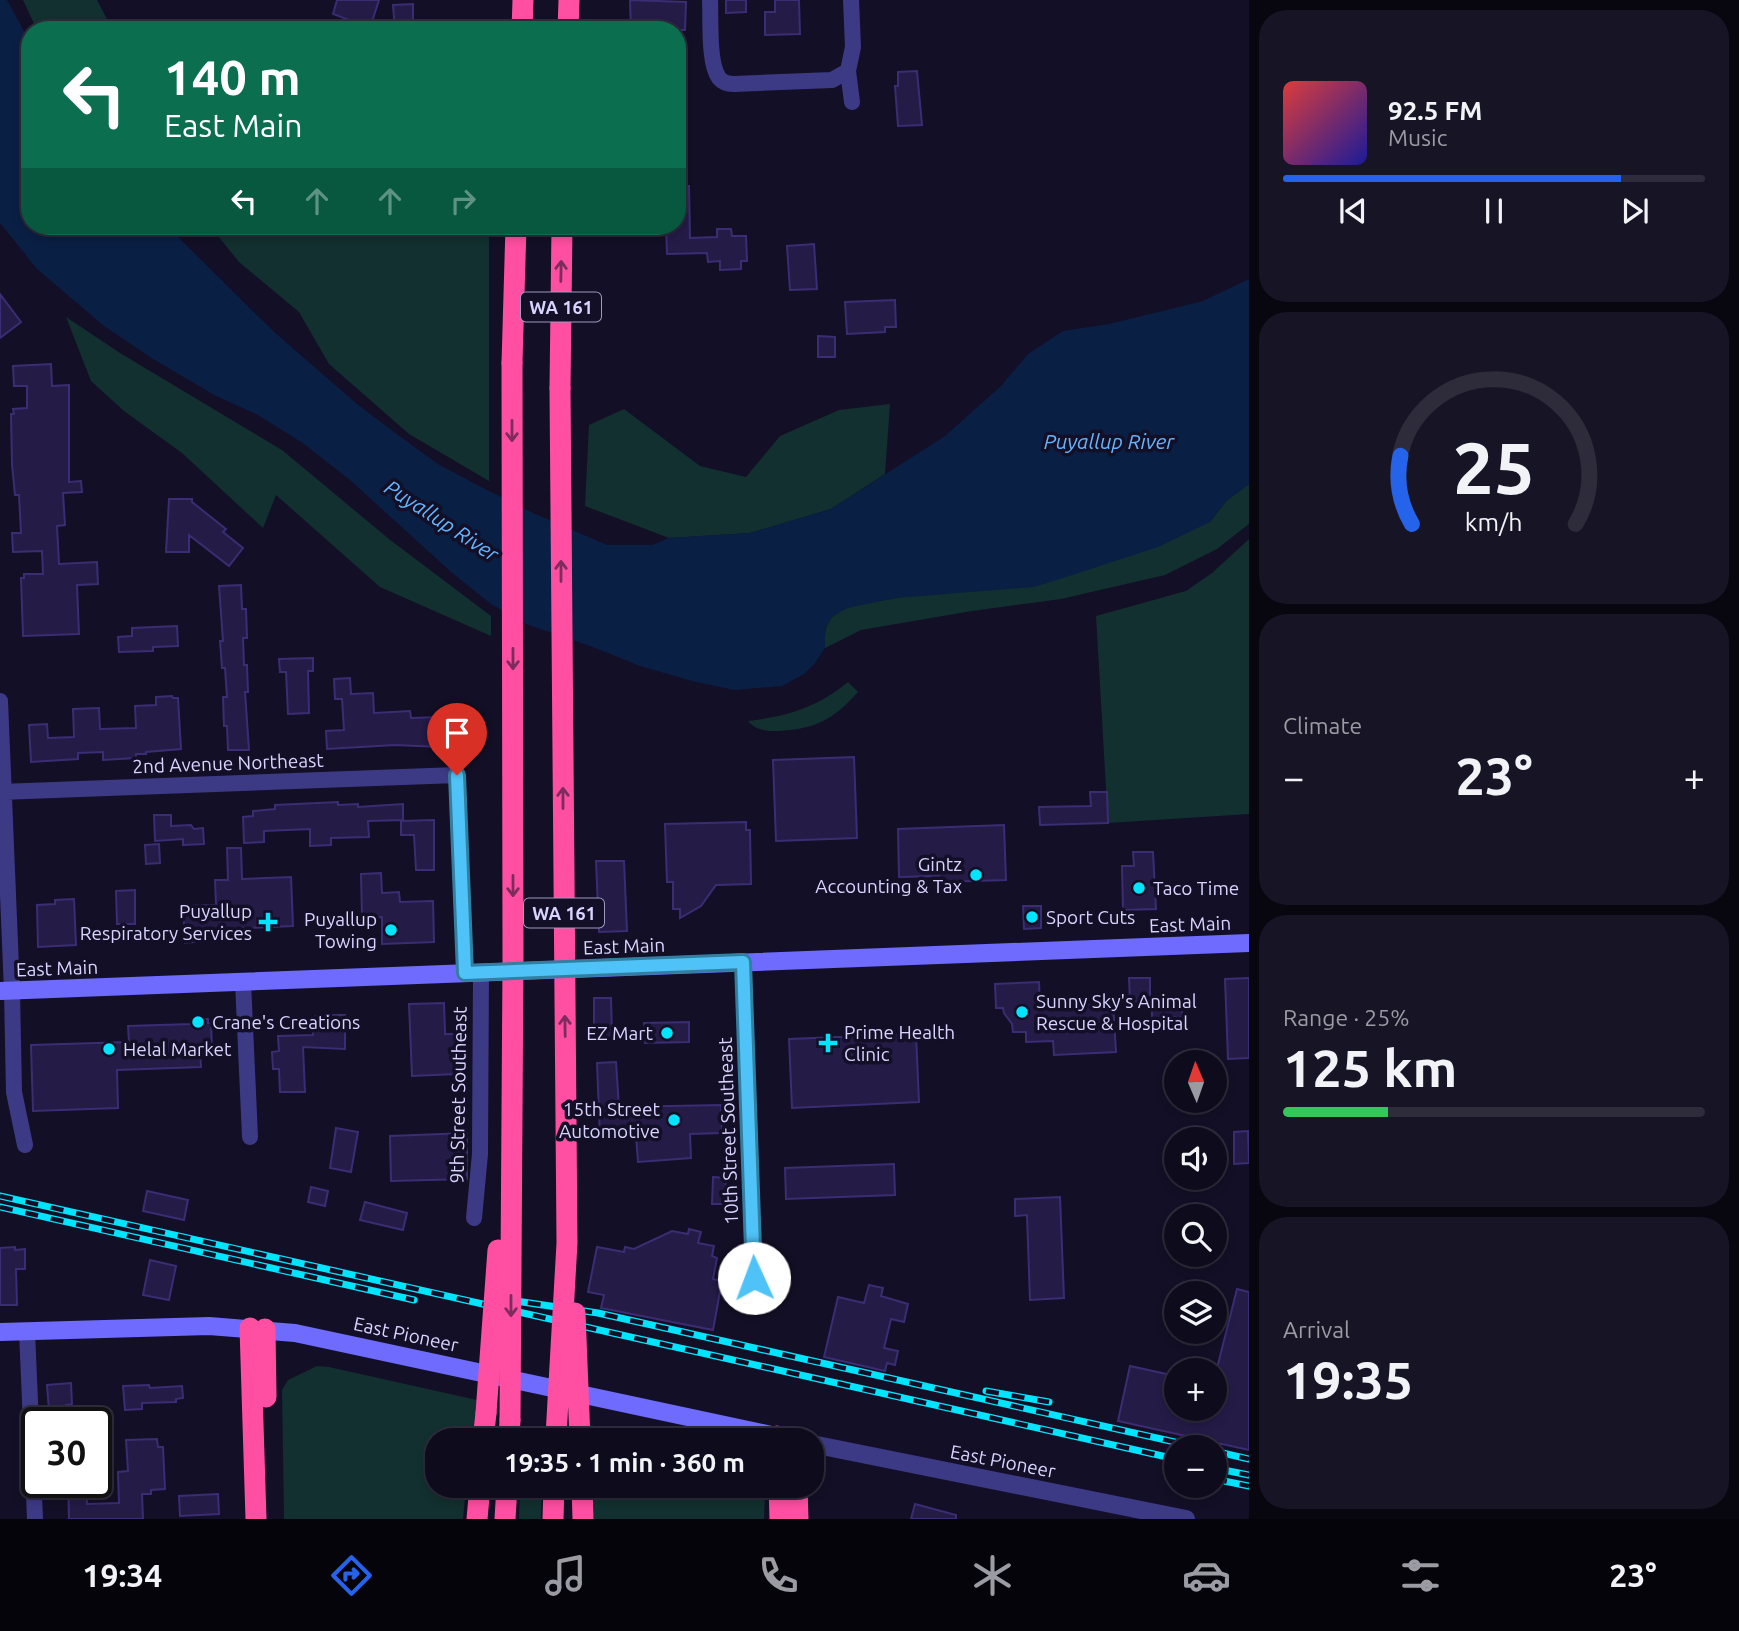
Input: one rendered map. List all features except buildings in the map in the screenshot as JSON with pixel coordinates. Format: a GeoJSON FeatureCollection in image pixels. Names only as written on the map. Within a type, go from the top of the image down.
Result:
{"type":"FeatureCollection","features":[{"type":"Feature","properties":{"kind":"highway"},"geometry":{"type":"LineString","coordinates":[[522,21],[523,0]]}},
{"type":"Feature","properties":{"kind":"highway"},"geometry":{"type":"LineString","coordinates":[[568,21],[569,0]]}},
{"type":"Feature","properties":{"kind":"highway","name":"WA 161"},"geometry":{"type":"LineString","coordinates":[[509,1428],[512,363],[516,235]]}},
{"type":"Feature","properties":{"kind":"highway","name":"WA 161"},"geometry":{"type":"LineString","coordinates":[[557,1428],[567,1243],[559,388],[562,235]]}},
{"type":"Feature","properties":{"kind":"highway"},"geometry":{"type":"LineString","coordinates":[[566,1067],[580,1428]]}},
{"type":"Feature","properties":{"kind":"highway"},"geometry":{"type":"LineString","coordinates":[[484,1428],[512,1091]]}},
{"type":"Feature","properties":{"kind":"highway"},"geometry":{"type":"LineString","coordinates":[[256,1519],[257,1328]]}},
{"type":"Feature","properties":{"kind":"highway"},"geometry":{"type":"LineString","coordinates":[[257,1328],[270,1519]]}},
{"type":"Feature","properties":{"kind":"highway"},"geometry":{"type":"LineString","coordinates":[[477,1519],[479,1498]]}},
{"type":"Feature","properties":{"kind":"highway"},"geometry":{"type":"LineString","coordinates":[[505,1519],[506,1498]]}},
{"type":"Feature","properties":{"kind":"highway"},"geometry":{"type":"LineString","coordinates":[[553,1519],[554,1498]]}},
{"type":"Feature","properties":{"kind":"highway"},"geometry":{"type":"LineString","coordinates":[[582,1498],[583,1519]]}},
{"type":"Feature","properties":{"kind":"highway"},"geometry":{"type":"LineString","coordinates":[[779,1498],[780,1519]]}},
{"type":"Feature","properties":{"kind":"highway"},"geometry":{"type":"LineString","coordinates":[[797,1498],[798,1519]]}},
{"type":"Feature","properties":{"kind":"main road","name":"East Main"},"geometry":{"type":"LineString","coordinates":[[6,991],[1249,943]]}},
{"type":"Feature","properties":{"kind":"main road","name":"East Pioneer"},"geometry":{"type":"LineString","coordinates":[[0,1332],[209,1326],[257,1328],[332,1339],[738,1428]]}},
{"type":"Feature","properties":{"kind":"street"},"geometry":{"type":"LineString","coordinates":[[710,0],[713,61],[722,80],[734,85],[832,80],[848,71]]}},
{"type":"Feature","properties":{"kind":"street"},"geometry":{"type":"LineString","coordinates":[[851,0],[853,47],[848,71],[852,102]]}},
{"type":"Feature","properties":{"kind":"street"},"geometry":{"type":"LineString","coordinates":[[0,701],[6,991],[14,1092],[26,1145]]}},
{"type":"Feature","properties":{"kind":"street","name":"2nd Avenue Northeast"},"geometry":{"type":"LineString","coordinates":[[2,792],[457,775]]}},
{"type":"Feature","properties":{"kind":"street","name":"9th Street Southeast"},"geometry":{"type":"LineString","coordinates":[[457,775],[473,973],[480,1154],[474,1218]]}},
{"type":"Feature","properties":{"kind":"street","name":"10th Street Southeast"},"geometry":{"type":"LineString","coordinates":[[743,962],[755,1299]]}},
{"type":"Feature","properties":{"kind":"street"},"geometry":{"type":"LineString","coordinates":[[243,982],[250,1137]]}},
{"type":"Feature","properties":{"kind":"street"},"geometry":{"type":"LineString","coordinates":[[27,1331],[35,1519]]}},
{"type":"Feature","properties":{"kind":"street","name":"East Pioneer"},"geometry":{"type":"LineString","coordinates":[[824,1446],[1185,1519]]}},
{"type":"Feature","properties":{"kind":"green space"},"geometry":{"type":"Polygon","coordinates":[[[23,0],[97,0],[107,19],[116,21],[33,21],[23,0]]]}},
{"type":"Feature","properties":{"kind":"green space"},"geometry":{"type":"Polygon","coordinates":[[[217,235],[489,235],[489,481],[409,434],[329,364],[299,312],[239,262],[217,235]]]}},
{"type":"Feature","properties":{"kind":"green space"},"geometry":{"type":"Polygon","coordinates":[[[66,317],[120,353],[282,450],[389,539],[491,616],[491,636],[380,587],[276,495],[263,528],[182,453],[124,411],[91,381],[66,317]]]}},
{"type":"Feature","properties":{"kind":"green space"},"geometry":{"type":"Polygon","coordinates":[[[890,404],[885,474],[831,509],[750,533],[669,538],[585,506],[589,425],[624,409],[700,466],[746,477],[780,436],[839,410],[890,404]]]}},
{"type":"Feature","properties":{"kind":"green space"},"geometry":{"type":"Polygon","coordinates":[[[1249,484],[1249,524],[1217,549],[1165,575],[1061,599],[861,630],[825,648],[828,624],[832,617],[845,609],[1210,522],[1226,501],[1249,484]]]}},
{"type":"Feature","properties":{"kind":"green space"},"geometry":{"type":"Polygon","coordinates":[[[1249,539],[1249,814],[1108,823],[1096,616],[1186,591],[1212,573],[1249,539]]]}},
{"type":"Feature","properties":{"kind":"green space"},"geometry":{"type":"Polygon","coordinates":[[[848,682],[858,692],[832,716],[814,725],[771,731],[758,729],[748,721],[801,709],[848,682]]]}},
{"type":"Feature","properties":{"kind":"green space"},"geometry":{"type":"Polygon","coordinates":[[[317,1366],[329,1367],[477,1400],[474,1428],[425,1428],[425,1498],[465,1498],[463,1519],[284,1519],[282,1390],[288,1380],[317,1366]]]}},
{"type":"Feature","properties":{"kind":"green space"},"geometry":{"type":"Polygon","coordinates":[[[520,1498],[542,1498],[541,1519],[519,1519],[520,1498]]]}},
{"type":"Feature","properties":{"kind":"green space"},"geometry":{"type":"Polygon","coordinates":[[[589,1498],[765,1498],[764,1519],[590,1519],[589,1498]]]}},
{"type":"Feature","properties":{"kind":"water","name":"Puyallup River"},"geometry":{"type":"Polygon","coordinates":[[[0,0],[7,0],[21,26],[21,235],[176,235],[273,331],[357,404],[438,464],[533,513],[607,545],[652,545],[669,538],[750,533],[831,509],[945,436],[1001,386],[1028,354],[1063,331],[1109,324],[1203,301],[1249,279],[1249,484],[1226,501],[1210,522],[1158,547],[1034,587],[896,598],[847,608],[832,617],[825,630],[825,648],[804,674],[782,686],[734,690],[640,666],[526,624],[491,604],[451,572],[350,480],[304,444],[258,415],[216,396],[153,359],[104,326],[37,269],[0,223],[0,0]]]}},
{"type":"Feature","properties":{"kind":"railway"},"geometry":{"type":"LineString","coordinates":[[0,1196],[1164,1456]]}},
{"type":"Feature","properties":{"kind":"railway"},"geometry":{"type":"LineString","coordinates":[[0,1207],[414,1300]]}},
{"type":"Feature","properties":{"kind":"railway"},"geometry":{"type":"LineString","coordinates":[[502,1299],[598,1313],[1164,1440]]}},
{"type":"Feature","properties":{"kind":"railway"},"geometry":{"type":"LineString","coordinates":[[986,1391],[1049,1402]]}},
{"type":"Feature","properties":{"kind":"railway"},"geometry":{"type":"LineString","coordinates":[[1227,1454],[1249,1459]]}},
{"type":"Feature","properties":{"kind":"railway"},"geometry":{"type":"LineString","coordinates":[[1227,1471],[1249,1475]]}},
{"type":"Feature","properties":{"kind":"railway"},"geometry":{"type":"LineString","coordinates":[[1227,1482],[1249,1486]]}},
{"type":"Feature","properties":{"kind":"place","name":"Gintz Accounting & Tax"},"geometry":{"type":"Point","coordinates":[976,875]}},
{"type":"Feature","properties":{"kind":"place","name":"Taco Time"},"geometry":{"type":"Point","coordinates":[1139,888]}},
{"type":"Feature","properties":{"kind":"place","name":"Sport Cuts"},"geometry":{"type":"Point","coordinates":[1032,917]}},
{"type":"Feature","properties":{"kind":"place","name":"Puyallup Respiratory Services"},"geometry":{"type":"Point","coordinates":[268,922]}},
{"type":"Feature","properties":{"kind":"place","name":"Puyallup Towing"},"geometry":{"type":"Point","coordinates":[391,930]}},
{"type":"Feature","properties":{"kind":"place","name":"Sunny Sky's Animal Rescue & Hospital"},"geometry":{"type":"Point","coordinates":[1022,1012]}},
{"type":"Feature","properties":{"kind":"place","name":"Crane's Creations"},"geometry":{"type":"Point","coordinates":[198,1022]}},
{"type":"Feature","properties":{"kind":"place","name":"EZ Mart"},"geometry":{"type":"Point","coordinates":[667,1033]}},
{"type":"Feature","properties":{"kind":"place","name":"Prime Health Clinic"},"geometry":{"type":"Point","coordinates":[828,1043]}},
{"type":"Feature","properties":{"kind":"place","name":"Helal Market"},"geometry":{"type":"Point","coordinates":[109,1049]}},
{"type":"Feature","properties":{"kind":"place","name":"15th Street Automotive"},"geometry":{"type":"Point","coordinates":[674,1120]}},
{"type":"Feature","properties":{"kind":"route"},"geometry":{"type":"LineString","coordinates":[[457,775],[465,973],[743,962],[754,1278]]}}]}
